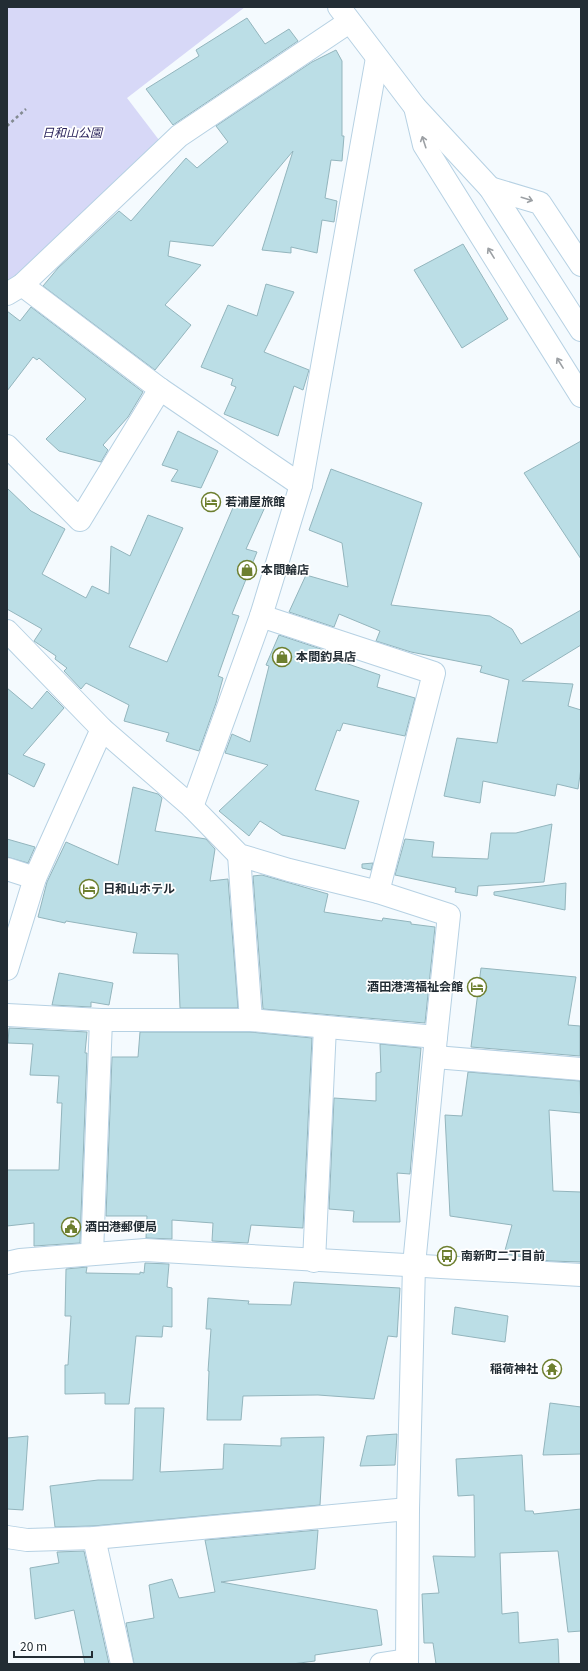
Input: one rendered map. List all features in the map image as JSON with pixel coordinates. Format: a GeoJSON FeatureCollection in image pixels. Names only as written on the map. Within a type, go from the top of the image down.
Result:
{"type":"FeatureCollection","features":[{"type":"Feature","properties":{"kind":"street"},"geometry":{"type":"LineString","coordinates":[[301,485],[14,290],[179,136],[344,14],[415,107],[490,188],[581,330]]}},
{"type":"Feature","properties":{"kind":"street"},"geometry":{"type":"LineString","coordinates":[[192,807],[261,616],[301,485],[377,58]]}},
{"type":"Feature","properties":{"kind":"street"},"geometry":{"type":"LineString","coordinates":[[415,107],[424,145],[581,396]]}},
{"type":"Feature","properties":{"kind":"street"},"geometry":{"type":"LineString","coordinates":[[490,188],[540,203],[581,265]]}},
{"type":"Feature","properties":{"kind":"street"},"geometry":{"type":"LineString","coordinates":[[7,446],[80,520],[160,390]]}},
{"type":"Feature","properties":{"kind":"street"},"geometry":{"type":"LineString","coordinates":[[261,616],[434,673],[378,892]]}},
{"type":"Feature","properties":{"kind":"street"},"geometry":{"type":"LineString","coordinates":[[7,631],[102,729],[192,807],[239,855],[289,870],[378,892],[450,915],[435,1047],[414,1265],[408,1509],[407,1662],[381,1664]]}},
{"type":"Feature","properties":{"kind":"street"},"geometry":{"type":"LineString","coordinates":[[7,969],[35,878],[102,729]]}},
{"type":"Feature","properties":{"kind":"street"},"geometry":{"type":"LineString","coordinates":[[239,855],[251,1020]]}},
{"type":"Feature","properties":{"kind":"street"},"geometry":{"type":"LineString","coordinates":[[7,869],[35,878]]}},
{"type":"Feature","properties":{"kind":"street"},"geometry":{"type":"LineString","coordinates":[[7,1015],[101,1020],[251,1020],[325,1027],[435,1047],[581,1069]]}},
{"type":"Feature","properties":{"kind":"street"},"geometry":{"type":"LineString","coordinates":[[92,1254],[101,1020]]}},
{"type":"Feature","properties":{"kind":"street"},"geometry":{"type":"LineString","coordinates":[[314,1261],[325,1027]]}},
{"type":"Feature","properties":{"kind":"street"},"geometry":{"type":"LineString","coordinates":[[7,1263],[20,1260],[145,1250],[314,1261],[414,1265],[581,1275]]}},
{"type":"Feature","properties":{"kind":"street"},"geometry":{"type":"LineString","coordinates":[[7,1537],[27,1540],[94,1538],[408,1509]]}},
{"type":"Feature","properties":{"kind":"street"},"geometry":{"type":"LineString","coordinates":[[94,1538],[122,1664]]}},
{"type":"Feature","properties":{"kind":"path"},"geometry":{"type":"LineString","coordinates":[[7,126],[26,109]]}},
{"type":"Feature","properties":{"kind":"green space","name":"日和山公園"},"geometry":{"type":"Polygon","coordinates":[[[7,7],[245,7],[127,98],[159,140],[23,271],[7,282],[7,7]]]}},
{"type":"Feature","properties":{"kind":"building"},"geometry":{"type":"Polygon","coordinates":[[[247,18],[265,44],[289,29],[298,41],[173,125],[146,89],[199,56],[196,50],[247,18]]]}},
{"type":"Feature","properties":{"kind":"building"},"geometry":{"type":"Polygon","coordinates":[[[336,50],[342,61],[342,136],[344,136],[342,161],[331,160],[325,198],[337,201],[334,222],[322,220],[317,253],[291,247],[291,253],[262,250],[293,151],[213,246],[170,241],[168,256],[201,265],[165,305],[191,325],[155,370],[43,286],[58,268],[119,211],[131,221],[186,158],[197,168],[228,142],[216,126],[312,62],[336,50]]]}},
{"type":"Feature","properties":{"kind":"building"},"geometry":{"type":"Polygon","coordinates":[[[463,244],[508,319],[462,348],[414,270],[463,244]]]}},
{"type":"Feature","properties":{"kind":"building"},"geometry":{"type":"Polygon","coordinates":[[[266,284],[294,292],[264,352],[309,370],[303,390],[294,386],[278,436],[224,414],[236,387],[231,385],[233,379],[201,367],[228,305],[257,316],[266,284]]]}},
{"type":"Feature","properties":{"kind":"building"},"geometry":{"type":"Polygon","coordinates":[[[31,307],[143,392],[128,417],[103,445],[108,450],[101,462],[59,451],[46,439],[86,399],[39,358],[37,360],[33,357],[7,391],[7,311],[20,321],[31,307]]]}},
{"type":"Feature","properties":{"kind":"building"},"geometry":{"type":"Polygon","coordinates":[[[178,431],[218,451],[201,488],[171,481],[178,470],[162,465],[178,431]]]}},
{"type":"Feature","properties":{"kind":"building"},"geometry":{"type":"Polygon","coordinates":[[[581,441],[581,559],[524,473],[581,441]]]}},
{"type":"Feature","properties":{"kind":"building"},"geometry":{"type":"Polygon","coordinates":[[[331,469],[422,503],[391,605],[490,616],[512,629],[521,644],[581,610],[581,645],[522,681],[573,684],[568,706],[581,710],[581,768],[578,789],[557,784],[555,796],[483,781],[480,803],[444,796],[457,738],[497,743],[509,680],[480,672],[482,666],[411,652],[376,641],[380,631],[339,614],[334,627],[289,612],[306,575],[348,587],[342,543],[309,530],[331,469]]]}},
{"type":"Feature","properties":{"kind":"building"},"geometry":{"type":"Polygon","coordinates":[[[7,488],[31,511],[65,529],[42,574],[86,598],[92,586],[109,594],[111,546],[130,556],[148,515],[183,528],[129,647],[167,662],[238,496],[265,507],[246,549],[257,552],[232,614],[239,616],[218,676],[223,678],[199,751],[166,741],[169,733],[124,721],[129,705],[86,683],[81,689],[64,671],[67,668],[55,659],[56,656],[34,641],[42,629],[7,609],[7,488]]]}},
{"type":"Feature","properties":{"kind":"building"},"geometry":{"type":"Polygon","coordinates":[[[279,635],[324,650],[322,655],[380,675],[377,687],[415,698],[405,736],[343,723],[340,731],[337,730],[315,790],[359,801],[345,849],[282,835],[260,821],[249,836],[219,811],[268,765],[225,753],[232,734],[250,742],[269,666],[266,665],[279,635]]]}},
{"type":"Feature","properties":{"kind":"building"},"geometry":{"type":"Polygon","coordinates":[[[7,688],[32,709],[47,691],[64,708],[23,755],[45,764],[34,787],[7,773],[7,688]]]}},
{"type":"Feature","properties":{"kind":"building"},"geometry":{"type":"Polygon","coordinates":[[[133,787],[158,794],[162,798],[155,831],[206,839],[215,849],[210,881],[228,879],[238,1008],[180,1008],[178,954],[133,953],[137,933],[66,921],[65,923],[38,917],[47,882],[66,842],[118,865],[133,787]]]}},
{"type":"Feature","properties":{"kind":"building"},"geometry":{"type":"Polygon","coordinates":[[[552,824],[544,882],[478,886],[477,896],[455,892],[456,888],[395,875],[405,839],[434,842],[432,857],[488,859],[491,833],[516,833],[552,824]]]}},
{"type":"Feature","properties":{"kind":"building"},"geometry":{"type":"Polygon","coordinates":[[[7,839],[35,847],[28,863],[7,857],[7,839]]]}},
{"type":"Feature","properties":{"kind":"building"},"geometry":{"type":"Polygon","coordinates":[[[373,863],[371,870],[362,868],[362,864],[373,863]]]}},
{"type":"Feature","properties":{"kind":"building"},"geometry":{"type":"Polygon","coordinates":[[[262,875],[328,894],[324,912],[382,921],[383,918],[435,927],[425,1023],[263,1009],[253,876],[262,875]]]}},
{"type":"Feature","properties":{"kind":"building"},"geometry":{"type":"Polygon","coordinates":[[[566,883],[565,910],[494,895],[494,892],[566,883]]]}},
{"type":"Feature","properties":{"kind":"building"},"geometry":{"type":"Polygon","coordinates":[[[481,968],[576,977],[568,1025],[580,1026],[580,1056],[471,1047],[481,968]]]}},
{"type":"Feature","properties":{"kind":"building"},"geometry":{"type":"Polygon","coordinates":[[[59,973],[113,983],[109,1005],[91,1002],[91,1007],[52,1005],[59,973]]]}},
{"type":"Feature","properties":{"kind":"building"},"geometry":{"type":"Polygon","coordinates":[[[9,1028],[87,1032],[85,1053],[87,1053],[80,1243],[34,1246],[34,1223],[7,1226],[7,1170],[59,1170],[62,1103],[57,1103],[59,1076],[30,1075],[33,1044],[8,1043],[9,1028]]]}},
{"type":"Feature","properties":{"kind":"building"},"geometry":{"type":"Polygon","coordinates":[[[140,1032],[250,1032],[312,1038],[303,1228],[251,1225],[248,1243],[212,1241],[213,1223],[172,1220],[172,1239],[146,1238],[147,1216],[106,1216],[112,1057],[138,1057],[140,1032]]]}},
{"type":"Feature","properties":{"kind":"building"},"geometry":{"type":"Polygon","coordinates":[[[380,1044],[421,1048],[410,1174],[397,1173],[400,1222],[353,1222],[354,1211],[329,1209],[334,1098],[376,1101],[376,1073],[381,1072],[380,1044]]]}},
{"type":"Feature","properties":{"kind":"building"},"geometry":{"type":"Polygon","coordinates":[[[468,1072],[580,1081],[581,1113],[549,1110],[553,1191],[581,1192],[581,1262],[550,1261],[504,1254],[512,1225],[450,1216],[445,1115],[462,1116],[468,1072]]]}},
{"type":"Feature","properties":{"kind":"building"},"geometry":{"type":"Polygon","coordinates":[[[145,1263],[169,1264],[167,1287],[172,1288],[172,1327],[163,1326],[162,1337],[136,1336],[129,1404],[105,1404],[105,1393],[65,1394],[65,1365],[68,1365],[71,1316],[65,1316],[66,1269],[87,1267],[86,1273],[140,1274],[140,1272],[144,1273],[145,1263]]]}},
{"type":"Feature","properties":{"kind":"building"},"geometry":{"type":"Polygon","coordinates":[[[294,1282],[400,1288],[397,1337],[388,1336],[374,1399],[318,1395],[243,1396],[241,1420],[207,1420],[211,1329],[206,1329],[208,1298],[249,1301],[248,1304],[291,1305],[294,1282]]]}},
{"type":"Feature","properties":{"kind":"building"},"geometry":{"type":"Polygon","coordinates":[[[455,1307],[508,1316],[505,1342],[452,1334],[455,1307]]]}},
{"type":"Feature","properties":{"kind":"building"},"geometry":{"type":"Polygon","coordinates":[[[550,1403],[581,1407],[581,1454],[543,1455],[550,1403]]]}},
{"type":"Feature","properties":{"kind":"building"},"geometry":{"type":"Polygon","coordinates":[[[135,1408],[164,1408],[160,1472],[223,1469],[224,1444],[281,1446],[281,1438],[324,1437],[320,1505],[93,1526],[55,1527],[50,1486],[98,1480],[133,1480],[135,1408]]]}},
{"type":"Feature","properties":{"kind":"building"},"geometry":{"type":"Polygon","coordinates":[[[397,1434],[395,1465],[360,1466],[367,1436],[397,1434]]]}},
{"type":"Feature","properties":{"kind":"building"},"geometry":{"type":"Polygon","coordinates":[[[28,1436],[23,1510],[7,1509],[7,1438],[28,1436]]]}},
{"type":"Feature","properties":{"kind":"building"},"geometry":{"type":"Polygon","coordinates":[[[522,1455],[525,1511],[533,1511],[534,1514],[581,1509],[581,1631],[568,1632],[558,1551],[500,1553],[502,1614],[518,1612],[519,1643],[558,1639],[559,1664],[436,1664],[433,1643],[424,1643],[422,1594],[439,1593],[433,1556],[475,1557],[474,1495],[458,1496],[456,1459],[522,1455]]]}},
{"type":"Feature","properties":{"kind":"building"},"geometry":{"type":"Polygon","coordinates":[[[318,1530],[315,1569],[221,1582],[377,1610],[382,1645],[315,1655],[315,1661],[292,1664],[134,1664],[126,1623],[154,1618],[149,1585],[172,1579],[179,1598],[215,1592],[205,1540],[318,1530]]]}},
{"type":"Feature","properties":{"kind":"building"},"geometry":{"type":"Polygon","coordinates":[[[84,1551],[109,1664],[85,1664],[74,1610],[35,1619],[30,1568],[59,1563],[57,1552],[84,1551]]]}},
{"type":"Feature","properties":{"kind":"place","name":"若浦屋旅館"},"geometry":{"type":"Point","coordinates":[211,502]}},
{"type":"Feature","properties":{"kind":"place","name":"本間輪店"},"geometry":{"type":"Point","coordinates":[247,570]}},
{"type":"Feature","properties":{"kind":"place","name":"本間釣具店"},"geometry":{"type":"Point","coordinates":[282,657]}},
{"type":"Feature","properties":{"kind":"place","name":"日和山ホテル"},"geometry":{"type":"Point","coordinates":[89,889]}},
{"type":"Feature","properties":{"kind":"place","name":"酒田港湾福祉会館"},"geometry":{"type":"Point","coordinates":[477,987]}},
{"type":"Feature","properties":{"kind":"place","name":"酒田港郵便局"},"geometry":{"type":"Point","coordinates":[71,1227]}},
{"type":"Feature","properties":{"kind":"place","name":"南新町二丁目前"},"geometry":{"type":"Point","coordinates":[447,1256]}},
{"type":"Feature","properties":{"kind":"place","name":"稲荷神社"},"geometry":{"type":"Point","coordinates":[552,1369]}}]}
